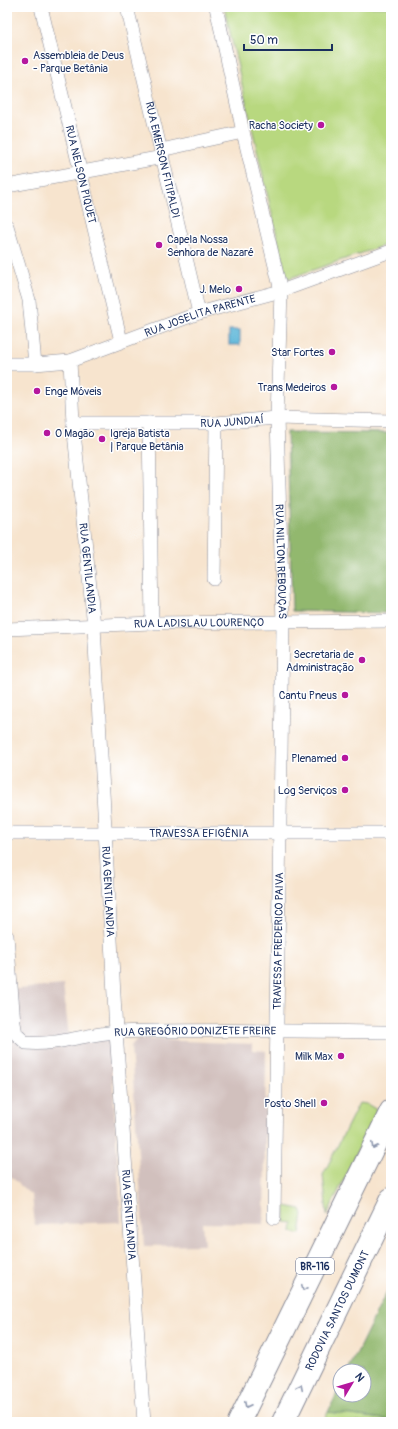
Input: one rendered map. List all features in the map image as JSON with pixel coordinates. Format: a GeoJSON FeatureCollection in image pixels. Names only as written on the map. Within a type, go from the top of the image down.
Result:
{"type":"FeatureCollection","features":[{"type":"Feature","properties":{"kind":"highway","name":"BR-116"},"geometry":{"type":"LineString","coordinates":[[239,1422],[391,1111]]}},
{"type":"Feature","properties":{"kind":"highway","name":"RODOVIA SANTOS DUMONT"},"geometry":{"type":"LineString","coordinates":[[284,1422],[383,1229],[391,1199]]}},
{"type":"Feature","properties":{"kind":"street","name":"RUA NELSON PIQUET"},"geometry":{"type":"LineString","coordinates":[[41,7],[79,171],[121,341]]}},
{"type":"Feature","properties":{"kind":"street","name":"RUA EMERSON FITIPALDI"},"geometry":{"type":"LineString","coordinates":[[126,7],[199,313]]}},
{"type":"Feature","properties":{"kind":"street","name":"RUA NILTON REBOUÇAS"},"geometry":{"type":"LineString","coordinates":[[216,7],[243,132],[281,291],[277,418],[284,622],[280,832]]}},
{"type":"Feature","properties":{"kind":"street"},"geometry":{"type":"LineString","coordinates":[[7,186],[162,154],[243,132]]}},
{"type":"Feature","properties":{"kind":"street"},"geometry":{"type":"LineString","coordinates":[[7,226],[28,300],[35,364]]}},
{"type":"Feature","properties":{"kind":"street","name":"RUA JOSELITA PARENTE"},"geometry":{"type":"LineString","coordinates":[[7,364],[35,364],[70,361],[199,313],[281,291],[391,252]]}},
{"type":"Feature","properties":{"kind":"street","name":"RUA GENTILANDIA"},"geometry":{"type":"LineString","coordinates":[[70,361],[73,423],[94,626],[116,1032],[144,1422]]}},
{"type":"Feature","properties":{"kind":"street","name":"RUA JUNDIAÍ"},"geometry":{"type":"LineString","coordinates":[[73,423],[216,423],[277,418],[391,421]]}},
{"type":"Feature","properties":{"kind":"street"},"geometry":{"type":"LineString","coordinates":[[149,423],[152,622]]}},
{"type":"Feature","properties":{"kind":"street"},"geometry":{"type":"LineString","coordinates":[[214,579],[216,423]]}},
{"type":"Feature","properties":{"kind":"street","name":"RUA LADISLAU LOURENÇO"},"geometry":{"type":"LineString","coordinates":[[7,629],[152,622],[391,621]]}},
{"type":"Feature","properties":{"kind":"street","name":"TRAVESSA EFIGÊNIA"},"geometry":{"type":"LineString","coordinates":[[7,832],[391,833]]}},
{"type":"Feature","properties":{"kind":"street","name":"TRAVESSA FREDERICO PAIVA"},"geometry":{"type":"LineString","coordinates":[[274,1218],[280,832]]}},
{"type":"Feature","properties":{"kind":"street","name":"RUA GREGÓRIO DONIZETE FREIRE"},"geometry":{"type":"LineString","coordinates":[[7,936],[16,1034],[26,1043],[49,1044],[116,1032],[276,1030],[391,1032]]}},
{"type":"Feature","properties":{"kind":"shaded area"},"geometry":{"type":"Polygon","coordinates":[[[7,984],[8,990],[63,985],[70,1045],[110,1038],[121,1222],[35,1225],[32,1196],[7,1173],[7,984]]]}},
{"type":"Feature","properties":{"kind":"shaded area"},"geometry":{"type":"Polygon","coordinates":[[[137,1039],[252,1044],[252,1050],[266,1051],[264,1224],[202,1223],[204,1245],[144,1246],[131,1046],[137,1039]]]}},
{"type":"Feature","properties":{"kind":"green space","name":"Racha Society"},"geometry":{"type":"Polygon","coordinates":[[[224,7],[391,7],[391,243],[287,279],[224,7]]]}},
{"type":"Feature","properties":{"kind":"green space"},"geometry":{"type":"Polygon","coordinates":[[[287,432],[391,433],[391,613],[292,611],[287,432]]]}},
{"type":"Feature","properties":{"kind":"green space"},"geometry":{"type":"Polygon","coordinates":[[[359,1103],[367,1104],[377,1110],[327,1215],[323,1175],[359,1103]]]}},
{"type":"Feature","properties":{"kind":"green space"},"geometry":{"type":"Polygon","coordinates":[[[285,1206],[301,1209],[303,1214],[300,1234],[292,1232],[293,1223],[285,1222],[285,1206]]]}},
{"type":"Feature","properties":{"kind":"green space"},"geometry":{"type":"Polygon","coordinates":[[[390,1285],[391,1420],[328,1412],[332,1403],[372,1403],[372,1363],[352,1363],[390,1285]]]}},
{"type":"Feature","properties":{"kind":"green space"},"geometry":{"type":"Polygon","coordinates":[[[328,1412],[391,1420],[391,1422],[323,1422],[328,1412]]]}},
{"type":"Feature","properties":{"kind":"water"},"geometry":{"type":"Polygon","coordinates":[[[308,7],[332,7],[310,14],[308,7]]]}},
{"type":"Feature","properties":{"kind":"water"},"geometry":{"type":"Polygon","coordinates":[[[229,330],[240,330],[240,345],[229,345],[229,330]]]}},
{"type":"Feature","properties":{"kind":"place","name":"Assembleia de Deus - Parque Betânia"},"geometry":{"type":"Point","coordinates":[25,61]}},
{"type":"Feature","properties":{"kind":"place","name":"Racha Society"},"geometry":{"type":"Point","coordinates":[321,125]}},
{"type":"Feature","properties":{"kind":"place","name":"Capela Nossa Senhora de Nazaré"},"geometry":{"type":"Point","coordinates":[159,245]}},
{"type":"Feature","properties":{"kind":"place","name":"J. Melo"},"geometry":{"type":"Point","coordinates":[239,289]}},
{"type":"Feature","properties":{"kind":"place","name":"Star Fortes"},"geometry":{"type":"Point","coordinates":[332,352]}},
{"type":"Feature","properties":{"kind":"place","name":"Trans Medeiros"},"geometry":{"type":"Point","coordinates":[334,387]}},
{"type":"Feature","properties":{"kind":"place","name":"Enge Móveis"},"geometry":{"type":"Point","coordinates":[37,391]}},
{"type":"Feature","properties":{"kind":"place","name":"O Magão"},"geometry":{"type":"Point","coordinates":[47,433]}},
{"type":"Feature","properties":{"kind":"place","name":"Igreja Batista | Parque Betânia"},"geometry":{"type":"Point","coordinates":[102,439]}},
{"type":"Feature","properties":{"kind":"place","name":"Secretaria de Administração"},"geometry":{"type":"Point","coordinates":[362,660]}},
{"type":"Feature","properties":{"kind":"place","name":"Cantu Pneus"},"geometry":{"type":"Point","coordinates":[345,695]}},
{"type":"Feature","properties":{"kind":"place","name":"Plenamed"},"geometry":{"type":"Point","coordinates":[345,758]}},
{"type":"Feature","properties":{"kind":"place","name":"Log Serviços"},"geometry":{"type":"Point","coordinates":[345,790]}},
{"type":"Feature","properties":{"kind":"place","name":"Milk Max"},"geometry":{"type":"Point","coordinates":[341,1056]}},
{"type":"Feature","properties":{"kind":"place","name":"Posto Shell"},"geometry":{"type":"Point","coordinates":[324,1103]}}]}
